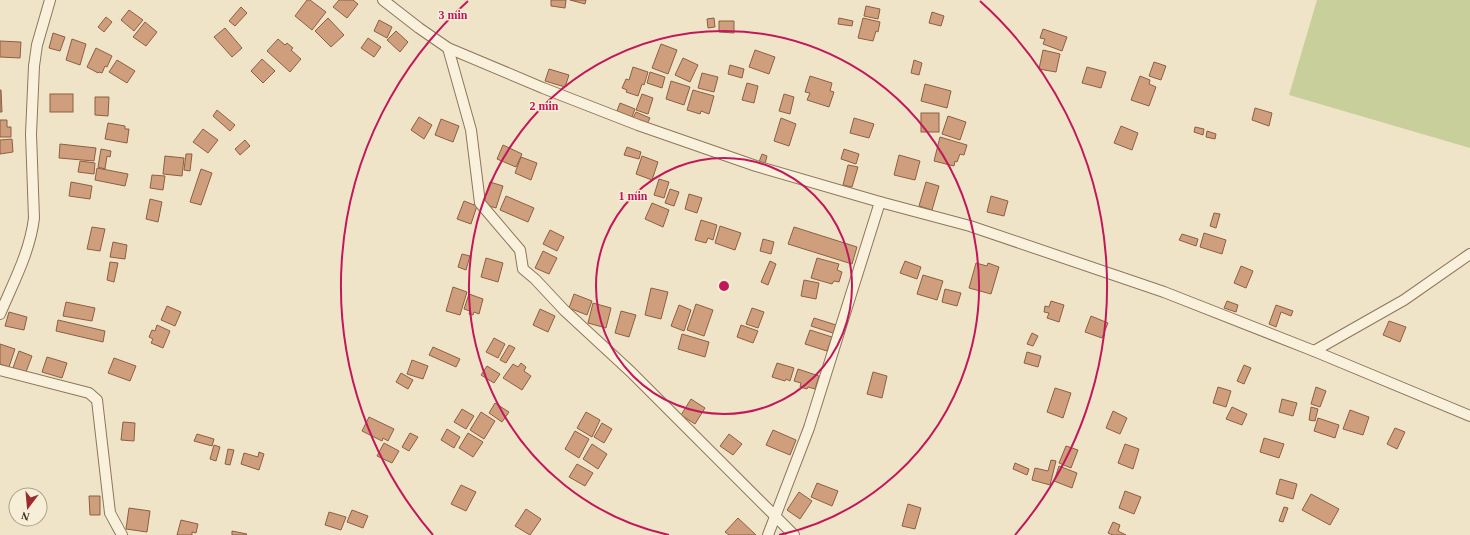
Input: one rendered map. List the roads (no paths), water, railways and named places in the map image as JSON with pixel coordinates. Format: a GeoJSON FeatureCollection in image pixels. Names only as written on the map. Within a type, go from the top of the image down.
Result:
{"type":"FeatureCollection","features":[{"type":"Feature","properties":{"kind":"street"},"geometry":{"type":"LineString","coordinates":[[0,314],[28,248],[32,231],[34,218],[31,134],[34,66],[36,45],[50,0]]}},
{"type":"Feature","properties":{"kind":"street"},"geometry":{"type":"LineString","coordinates":[[383,0],[448,48],[543,88],[638,125],[756,166],[970,226],[1156,289],[1314,351],[1470,416]]}},
{"type":"Feature","properties":{"kind":"street"},"geometry":{"type":"LineString","coordinates":[[448,48],[471,130],[480,203],[520,250],[523,269],[535,279],[564,310],[631,372],[794,535]]}},
{"type":"Feature","properties":{"kind":"street"},"geometry":{"type":"LineString","coordinates":[[768,535],[808,428],[880,202]]}},
{"type":"Feature","properties":{"kind":"street"},"geometry":{"type":"LineString","coordinates":[[1314,351],[1404,300],[1470,254]]}},
{"type":"Feature","properties":{"kind":"street"},"geometry":{"type":"LineString","coordinates":[[0,370],[89,393],[97,400],[110,513],[122,535]]}}]}
